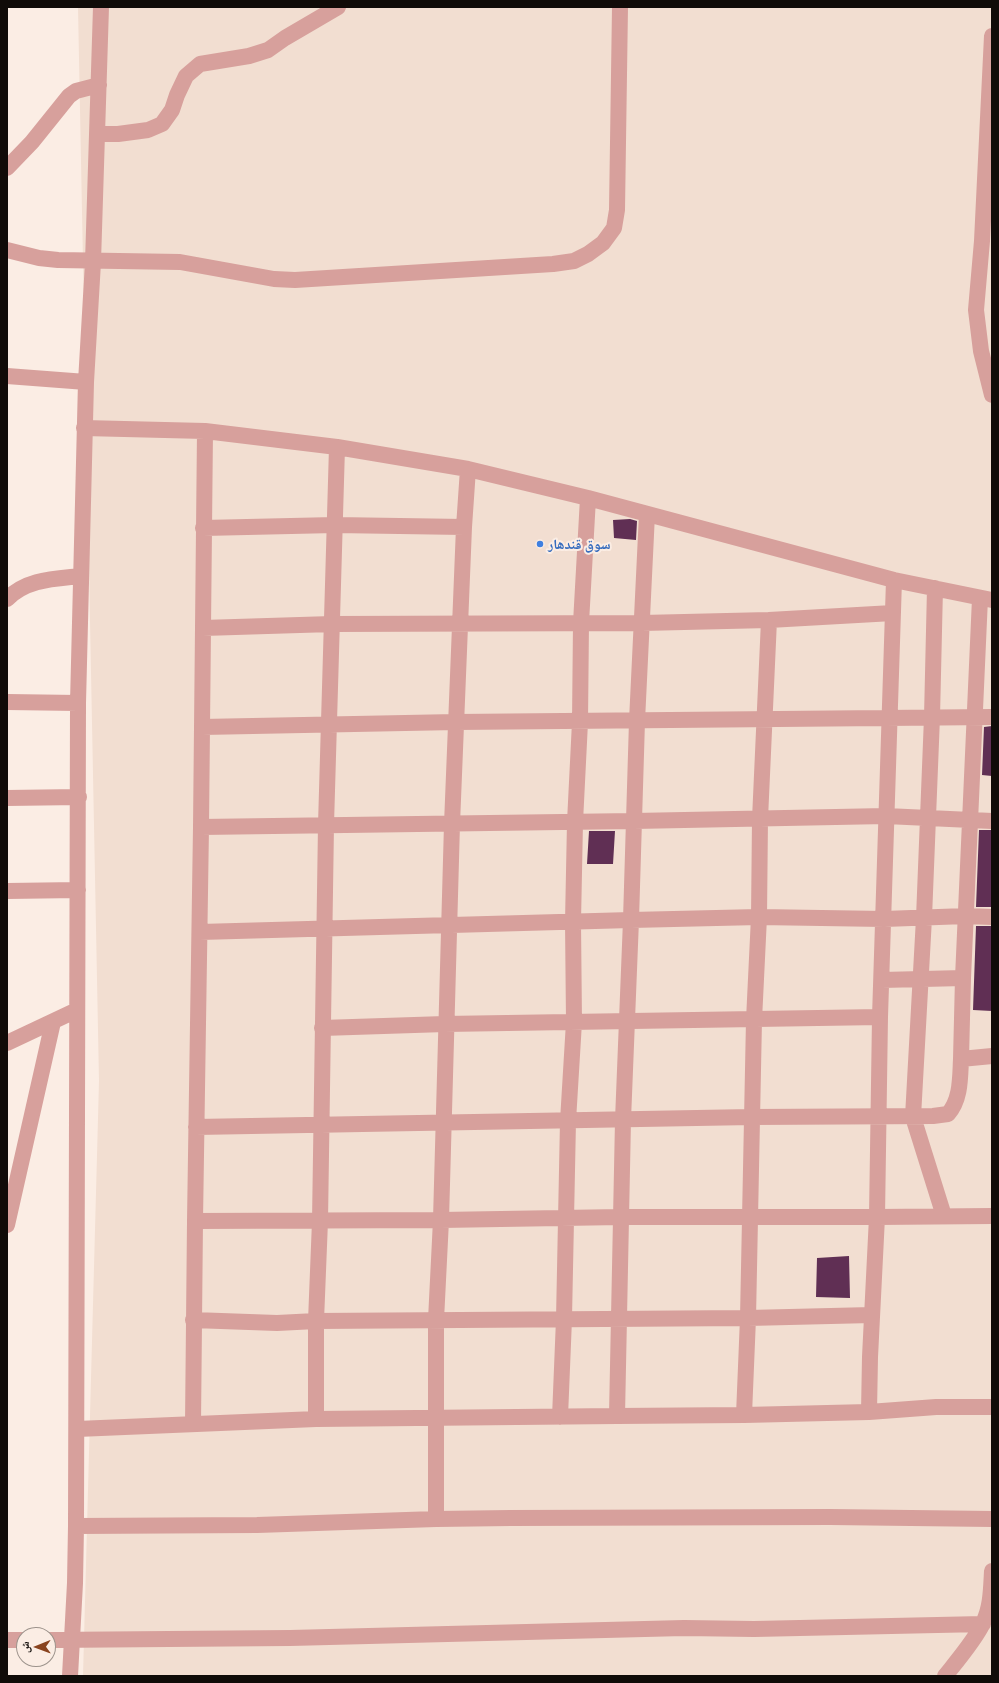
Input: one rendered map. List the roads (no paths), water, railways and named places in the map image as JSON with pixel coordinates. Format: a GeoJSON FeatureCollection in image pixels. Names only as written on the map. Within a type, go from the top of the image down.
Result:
{"type":"FeatureCollection","features":[{"type":"Feature","properties":{"kind":"street"},"geometry":{"type":"LineString","coordinates":[[70,1676],[76,1526],[77,1429],[78,703],[84,428],[93,262],[101,7]]}},
{"type":"Feature","properties":{"kind":"street"},"geometry":{"type":"LineString","coordinates":[[98,134],[118,134],[148,130],[162,124],[172,110],[186,76],[200,64],[249,56],[268,50],[285,38],[338,7]]}},
{"type":"Feature","properties":{"kind":"street"},"geometry":{"type":"LineString","coordinates":[[7,250],[39,258],[93,262],[180,262],[274,279],[295,280],[553,264],[574,261],[588,254],[603,243],[614,228],[617,210],[620,7]]}},
{"type":"Feature","properties":{"kind":"street"},"geometry":{"type":"LineString","coordinates":[[992,36],[982,241],[976,310],[981,351],[992,395]]}},
{"type":"Feature","properties":{"kind":"street"},"geometry":{"type":"LineString","coordinates":[[7,168],[32,142],[69,96],[76,91],[99,85]]}},
{"type":"Feature","properties":{"kind":"street"},"geometry":{"type":"LineString","coordinates":[[7,376],[86,382]]}},
{"type":"Feature","properties":{"kind":"street"},"geometry":{"type":"LineString","coordinates":[[84,428],[205,431],[337,447],[468,469],[588,498],[894,580],[986,599],[974,717],[961,1059],[956,1105],[948,1114],[913,1117],[752,1117],[196,1126]]}},
{"type":"Feature","properties":{"kind":"street"},"geometry":{"type":"LineString","coordinates":[[193,1424],[193,1320],[200,932],[205,431]]}},
{"type":"Feature","properties":{"kind":"street"},"geometry":{"type":"LineString","coordinates":[[316,1419],[316,1321],[320,1221],[320,1124],[326,825],[337,447]]}},
{"type":"Feature","properties":{"kind":"street"},"geometry":{"type":"LineString","coordinates":[[436,1519],[436,1320],[441,1220],[445,1024],[459,623],[468,469]]}},
{"type":"Feature","properties":{"kind":"street"},"geometry":{"type":"LineString","coordinates":[[560,1417],[564,1319],[568,1121],[574,1022],[575,822],[580,722],[581,623],[588,498]]}},
{"type":"Feature","properties":{"kind":"street"},"geometry":{"type":"LineString","coordinates":[[617,1416],[623,1120],[628,1021],[637,721],[647,514]]}},
{"type":"Feature","properties":{"kind":"street"},"geometry":{"type":"LineString","coordinates":[[203,528],[335,525],[464,527]]}},
{"type":"Feature","properties":{"kind":"street"},"geometry":{"type":"LineString","coordinates":[[7,599],[14,591],[37,581],[81,576]]}},
{"type":"Feature","properties":{"kind":"street"},"geometry":{"type":"LineString","coordinates":[[870,1412],[872,1315],[877,1217],[880,1017],[894,580]]}},
{"type":"Feature","properties":{"kind":"street"},"geometry":{"type":"LineString","coordinates":[[935,588],[932,717],[926,818],[924,918],[913,1117],[944,1216]]}},
{"type":"Feature","properties":{"kind":"street"},"geometry":{"type":"LineString","coordinates":[[203,628],[332,624],[581,623],[769,620],[893,614]]}},
{"type":"Feature","properties":{"kind":"street"},"geometry":{"type":"LineString","coordinates":[[744,1414],[748,1318],[754,1020],[759,917],[760,819],[769,620]]}},
{"type":"Feature","properties":{"kind":"street"},"geometry":{"type":"LineString","coordinates":[[7,702],[78,703]]}},
{"type":"Feature","properties":{"kind":"street"},"geometry":{"type":"LineString","coordinates":[[202,727],[456,722],[992,717]]}},
{"type":"Feature","properties":{"kind":"street"},"geometry":{"type":"LineString","coordinates":[[7,798],[79,797]]}},
{"type":"Feature","properties":{"kind":"street"},"geometry":{"type":"LineString","coordinates":[[201,827],[886,816],[992,821]]}},
{"type":"Feature","properties":{"kind":"street"},"geometry":{"type":"LineString","coordinates":[[7,891],[78,890]]}},
{"type":"Feature","properties":{"kind":"street"},"geometry":{"type":"LineString","coordinates":[[200,932],[759,917],[884,919],[966,916],[992,917]]}},
{"type":"Feature","properties":{"kind":"street"},"geometry":{"type":"LineString","coordinates":[[882,980],[963,978]]}},
{"type":"Feature","properties":{"kind":"street"},"geometry":{"type":"LineString","coordinates":[[7,1043],[77,1010]]}},
{"type":"Feature","properties":{"kind":"street"},"geometry":{"type":"LineString","coordinates":[[322,1028],[445,1024],[880,1017]]}},
{"type":"Feature","properties":{"kind":"street"},"geometry":{"type":"LineString","coordinates":[[7,1225],[53,1022]]}},
{"type":"Feature","properties":{"kind":"street"},"geometry":{"type":"LineString","coordinates":[[961,1059],[992,1056]]}},
{"type":"Feature","properties":{"kind":"street"},"geometry":{"type":"LineString","coordinates":[[195,1222],[621,1217],[992,1216]]}},
{"type":"Feature","properties":{"kind":"street"},"geometry":{"type":"LineString","coordinates":[[193,1320],[276,1323],[316,1321],[748,1318],[872,1315]]}},
{"type":"Feature","properties":{"kind":"street"},"geometry":{"type":"LineString","coordinates":[[77,1429],[316,1419],[870,1412],[936,1407],[992,1407]]}},
{"type":"Feature","properties":{"kind":"street"},"geometry":{"type":"LineString","coordinates":[[76,1526],[258,1526],[436,1519],[830,1517],[992,1519]]}},
{"type":"Feature","properties":{"kind":"street"},"geometry":{"type":"LineString","coordinates":[[945,1676],[983,1624],[991,1594],[992,1572]]}},
{"type":"Feature","properties":{"kind":"street"},"geometry":{"type":"LineString","coordinates":[[56,1640],[290,1638],[669,1628],[754,1629],[983,1624]]}},
{"type":"Feature","properties":{"kind":"place","name":"سوق قندهار"},"geometry":{"type":"Point","coordinates":[540,544]}}]}
